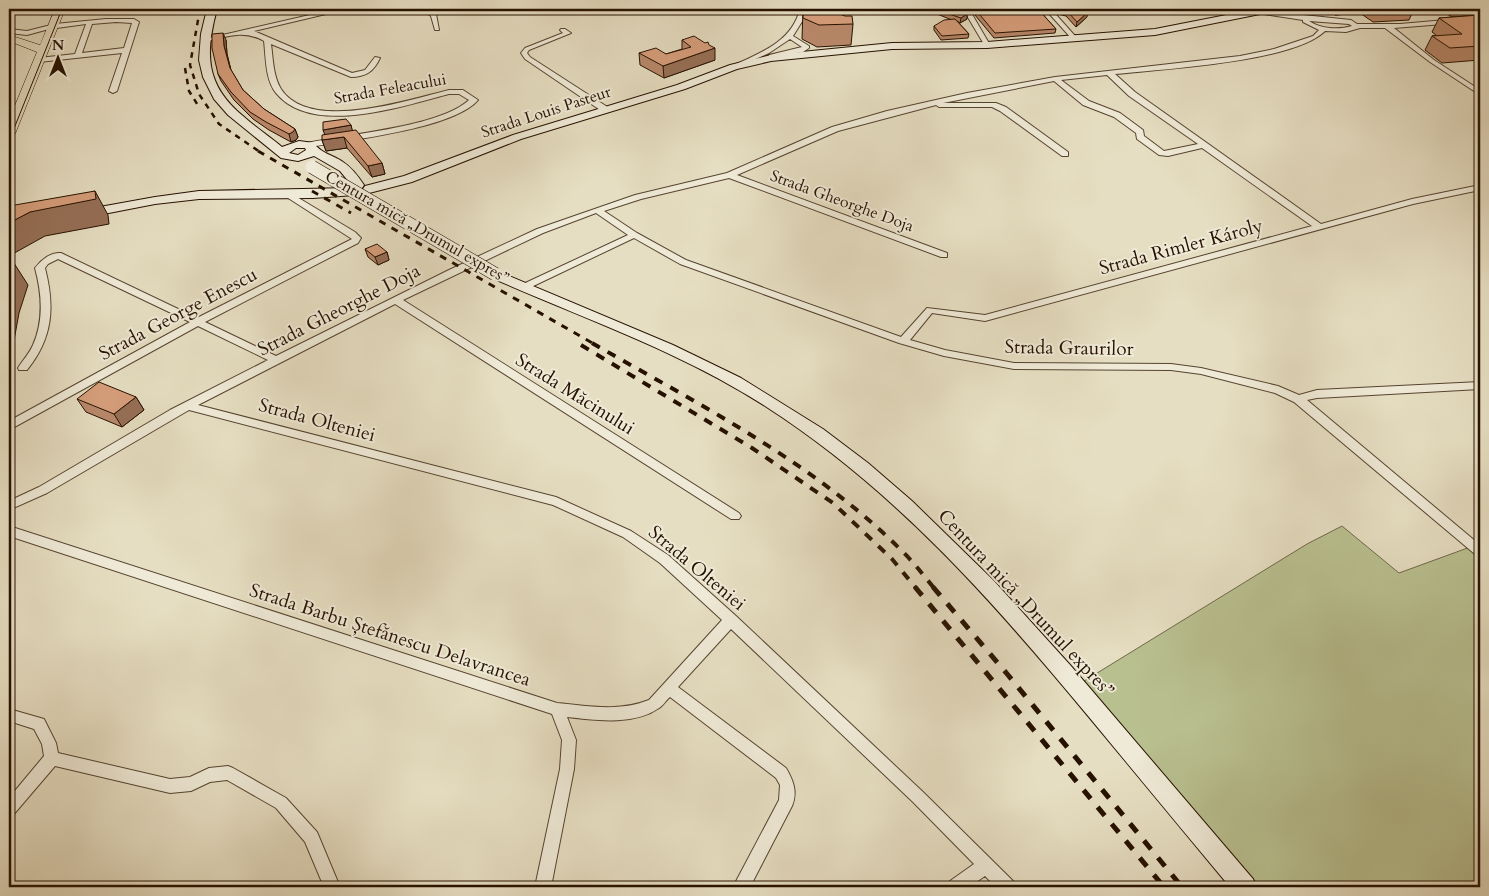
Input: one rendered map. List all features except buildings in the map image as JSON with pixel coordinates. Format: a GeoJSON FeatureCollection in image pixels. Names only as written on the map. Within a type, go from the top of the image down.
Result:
{"type":"FeatureCollection","features":[{"type":"Feature","properties":{"kind":"main road"},"geometry":{"type":"LineString","coordinates":[[10,135],[60,9]]}},
{"type":"Feature","properties":{"kind":"main road","name":"Centura mică „Drumul expres”"},"geometry":{"type":"LineString","coordinates":[[213,9],[204,40],[207,74],[211,85],[232,113],[247,127],[267,140],[303,155],[495,274],[670,348],[721,374],[769,401],[851,459],[936,533],[982,580],[1076,686],[1244,887]]}},
{"type":"Feature","properties":{"kind":"main road","name":"Strada Louis Pasteur"},"geometry":{"type":"LineString","coordinates":[[74,216],[183,197],[215,195],[289,196],[359,189],[408,179],[517,137],[681,87],[768,56],[892,46],[987,45],[1155,32],[1262,10]]}},
{"type":"Feature","properties":{"kind":"main road"},"geometry":{"type":"LineString","coordinates":[[9,36],[41,55]]}},
{"type":"Feature","properties":{"kind":"main road","name":"Strada Louis Pasteur"},"geometry":{"type":"LineString","coordinates":[[734,67],[755,66],[813,53]]}},
{"type":"Feature","properties":{"kind":"main road"},"geometry":{"type":"LineString","coordinates":[[267,140],[293,145],[303,155]]}},
{"type":"Feature","properties":{"kind":"main road"},"geometry":{"type":"LineString","coordinates":[[328,159],[350,174],[359,189]]}},
{"type":"Feature","properties":{"kind":"street","name":"Strada Feleacului"},"geometry":{"type":"LineString","coordinates":[[204,40],[344,9]]}},
{"type":"Feature","properties":{"kind":"street"},"geometry":{"type":"LineString","coordinates":[[424,9],[434,15],[437,29]]}},
{"type":"Feature","properties":{"kind":"street"},"geometry":{"type":"LineString","coordinates":[[768,56],[789,36],[802,19],[803,9]]}},
{"type":"Feature","properties":{"kind":"street"},"geometry":{"type":"LineString","coordinates":[[966,9],[987,45]]}},
{"type":"Feature","properties":{"kind":"street"},"geometry":{"type":"LineString","coordinates":[[1048,9],[1074,38]]}},
{"type":"Feature","properties":{"kind":"street"},"geometry":{"type":"LineString","coordinates":[[1262,10],[1308,20],[1347,21],[1362,35]]}},
{"type":"Feature","properties":{"kind":"street"},"geometry":{"type":"LineString","coordinates":[[1308,20],[1312,27],[1321,30],[1480,19]]}},
{"type":"Feature","properties":{"kind":"street"},"geometry":{"type":"LineString","coordinates":[[9,36],[28,34],[53,26],[136,22],[134,33],[113,91]]}},
{"type":"Feature","properties":{"kind":"street"},"geometry":{"type":"LineString","coordinates":[[78,56],[90,24]]}},
{"type":"Feature","properties":{"kind":"street"},"geometry":{"type":"LineString","coordinates":[[1387,26],[1432,61],[1480,93]]}},
{"type":"Feature","properties":{"kind":"street"},"geometry":{"type":"LineString","coordinates":[[563,30],[568,33],[524,53],[527,58],[606,110]]}},
{"type":"Feature","properties":{"kind":"street","name":"Strada Gheorghe Doja"},"geometry":{"type":"LineString","coordinates":[[9,506],[43,490],[188,406],[276,360],[452,272],[540,231],[597,210],[638,197],[730,176],[835,130],[890,113],[931,103],[1055,79],[1240,58],[1276,52],[1315,37],[1321,30]]}},
{"type":"Feature","properties":{"kind":"street","name":"Strada Feleacului"},"geometry":{"type":"LineString","coordinates":[[241,32],[255,33],[267,40],[351,75],[359,76],[366,73],[372,68],[377,58]]}},
{"type":"Feature","properties":{"kind":"street"},"geometry":{"type":"LineString","coordinates":[[768,56],[803,50],[807,47],[789,36]]}},
{"type":"Feature","properties":{"kind":"street","name":"Strada Feleacului"},"geometry":{"type":"LineString","coordinates":[[267,40],[274,82],[280,93],[292,104],[305,110],[330,114],[352,113],[449,92],[460,92],[474,100],[472,104],[461,109],[421,124],[303,155]]}},
{"type":"Feature","properties":{"kind":"street"},"geometry":{"type":"LineString","coordinates":[[41,55],[78,56],[128,50]]}},
{"type":"Feature","properties":{"kind":"street"},"geometry":{"type":"LineString","coordinates":[[1108,72],[1132,94],[1319,228]]}},
{"type":"Feature","properties":{"kind":"street"},"geometry":{"type":"LineString","coordinates":[[1055,79],[1086,103],[1117,115],[1140,132],[1140,137],[1162,153],[1168,154],[1204,145]]}},
{"type":"Feature","properties":{"kind":"street","name":"Strada Gheorghe Doja"},"geometry":{"type":"LineString","coordinates":[[931,103],[954,106],[993,106],[1003,109],[1065,154]]}},
{"type":"Feature","properties":{"kind":"street"},"geometry":{"type":"LineString","coordinates":[[293,145],[286,149],[303,155],[328,159]]}},
{"type":"Feature","properties":{"kind":"street","name":"Strada Gheorghe Doja"},"geometry":{"type":"LineString","coordinates":[[730,176],[944,255]]}},
{"type":"Feature","properties":{"kind":"street","name":"Strada Rimler Károly"},"geometry":{"type":"LineString","coordinates":[[903,341],[930,310],[985,318],[1412,202],[1480,188]]}},
{"type":"Feature","properties":{"kind":"street","name":"Strada George Enescu"},"geometry":{"type":"LineString","coordinates":[[9,426],[198,322],[352,244],[357,238],[289,196]]}},
{"type":"Feature","properties":{"kind":"street","name":"Strada Graurilor"},"geometry":{"type":"LineString","coordinates":[[597,210],[634,235],[683,262],[903,341],[944,353],[1014,366],[1171,367],[1201,371],[1278,390],[1298,398],[1480,552]]}},
{"type":"Feature","properties":{"kind":"street","name":"Centura mică „Drumul expres”"},"geometry":{"type":"LineString","coordinates":[[524,287],[634,235]]}},
{"type":"Feature","properties":{"kind":"street"},"geometry":{"type":"LineString","coordinates":[[23,368],[31,360],[39,344],[45,324],[45,286],[40,268],[58,255],[276,360]]}},
{"type":"Feature","properties":{"kind":"street","name":"Strada Măcinului"},"geometry":{"type":"LineString","coordinates":[[397,301],[736,516]]}},
{"type":"Feature","properties":{"kind":"street"},"geometry":{"type":"LineString","coordinates":[[1298,398],[1317,394],[1480,386]]}},
{"type":"Feature","properties":{"kind":"street","name":"Strada Olteniei"},"geometry":{"type":"LineString","coordinates":[[188,406],[556,501],[627,534],[664,560],[731,620],[918,797],[1007,887]]}},
{"type":"Feature","properties":{"kind":"street","name":"Strada Barbu Ștefănescu Delavrancea"},"geometry":{"type":"LineString","coordinates":[[9,531],[557,708],[606,714],[634,712],[654,704],[731,620]]}},
{"type":"Feature","properties":{"kind":"street"},"geometry":{"type":"LineString","coordinates":[[669,688],[781,773],[787,784],[787,801],[741,887]]}},
{"type":"Feature","properties":{"kind":"street"},"geometry":{"type":"LineString","coordinates":[[543,887],[567,769],[569,740],[557,708]]}},
{"type":"Feature","properties":{"kind":"street"},"geometry":{"type":"LineString","coordinates":[[9,715],[38,724],[49,743],[52,758]]}},
{"type":"Feature","properties":{"kind":"street"},"geometry":{"type":"LineString","coordinates":[[9,809],[52,758]]}},
{"type":"Feature","properties":{"kind":"street"},"geometry":{"type":"LineString","coordinates":[[52,758],[170,786],[190,784],[209,775],[228,773],[281,804],[311,837],[332,887]]}},
{"type":"Feature","properties":{"kind":"street"},"geometry":{"type":"LineString","coordinates":[[956,887],[986,865]]}},
{"type":"Feature","properties":{"kind":"green space"},"geometry":{"type":"Polygon","coordinates":[[[1342,526],[1399,573],[1473,546],[1480,553],[1480,887],[1245,887],[1076,686],[1307,544],[1342,526]]]}},
{"type":"Feature","properties":{"kind":"tram line"},"geometry":{"type":"LineString","coordinates":[[9,141],[62,9]]}},
{"type":"Feature","properties":{"kind":"railway"},"geometry":{"type":"LineString","coordinates":[[200,9],[190,65],[199,94],[219,124],[260,152]]}},
{"type":"Feature","properties":{"kind":"railway"},"geometry":{"type":"LineString","coordinates":[[185,68],[189,91],[199,107]]}},
{"type":"Feature","properties":{"kind":"railway"},"geometry":{"type":"LineString","coordinates":[[258,151],[594,344]]}},
{"type":"Feature","properties":{"kind":"railway"},"geometry":{"type":"LineString","coordinates":[[312,191],[351,213]]}},
{"type":"Feature","properties":{"kind":"railway"},"geometry":{"type":"LineString","coordinates":[[592,343],[715,413],[795,463],[869,521],[908,557],[934,588]]}},
{"type":"Feature","properties":{"kind":"railway"},"geometry":{"type":"LineString","coordinates":[[581,345],[752,448],[833,503],[892,559],[916,588]]}},
{"type":"Feature","properties":{"kind":"railway"},"geometry":{"type":"LineString","coordinates":[[915,587],[1164,887]]}},
{"type":"Feature","properties":{"kind":"railway"},"geometry":{"type":"LineString","coordinates":[[933,587],[1008,675],[1182,887]]}}]}
